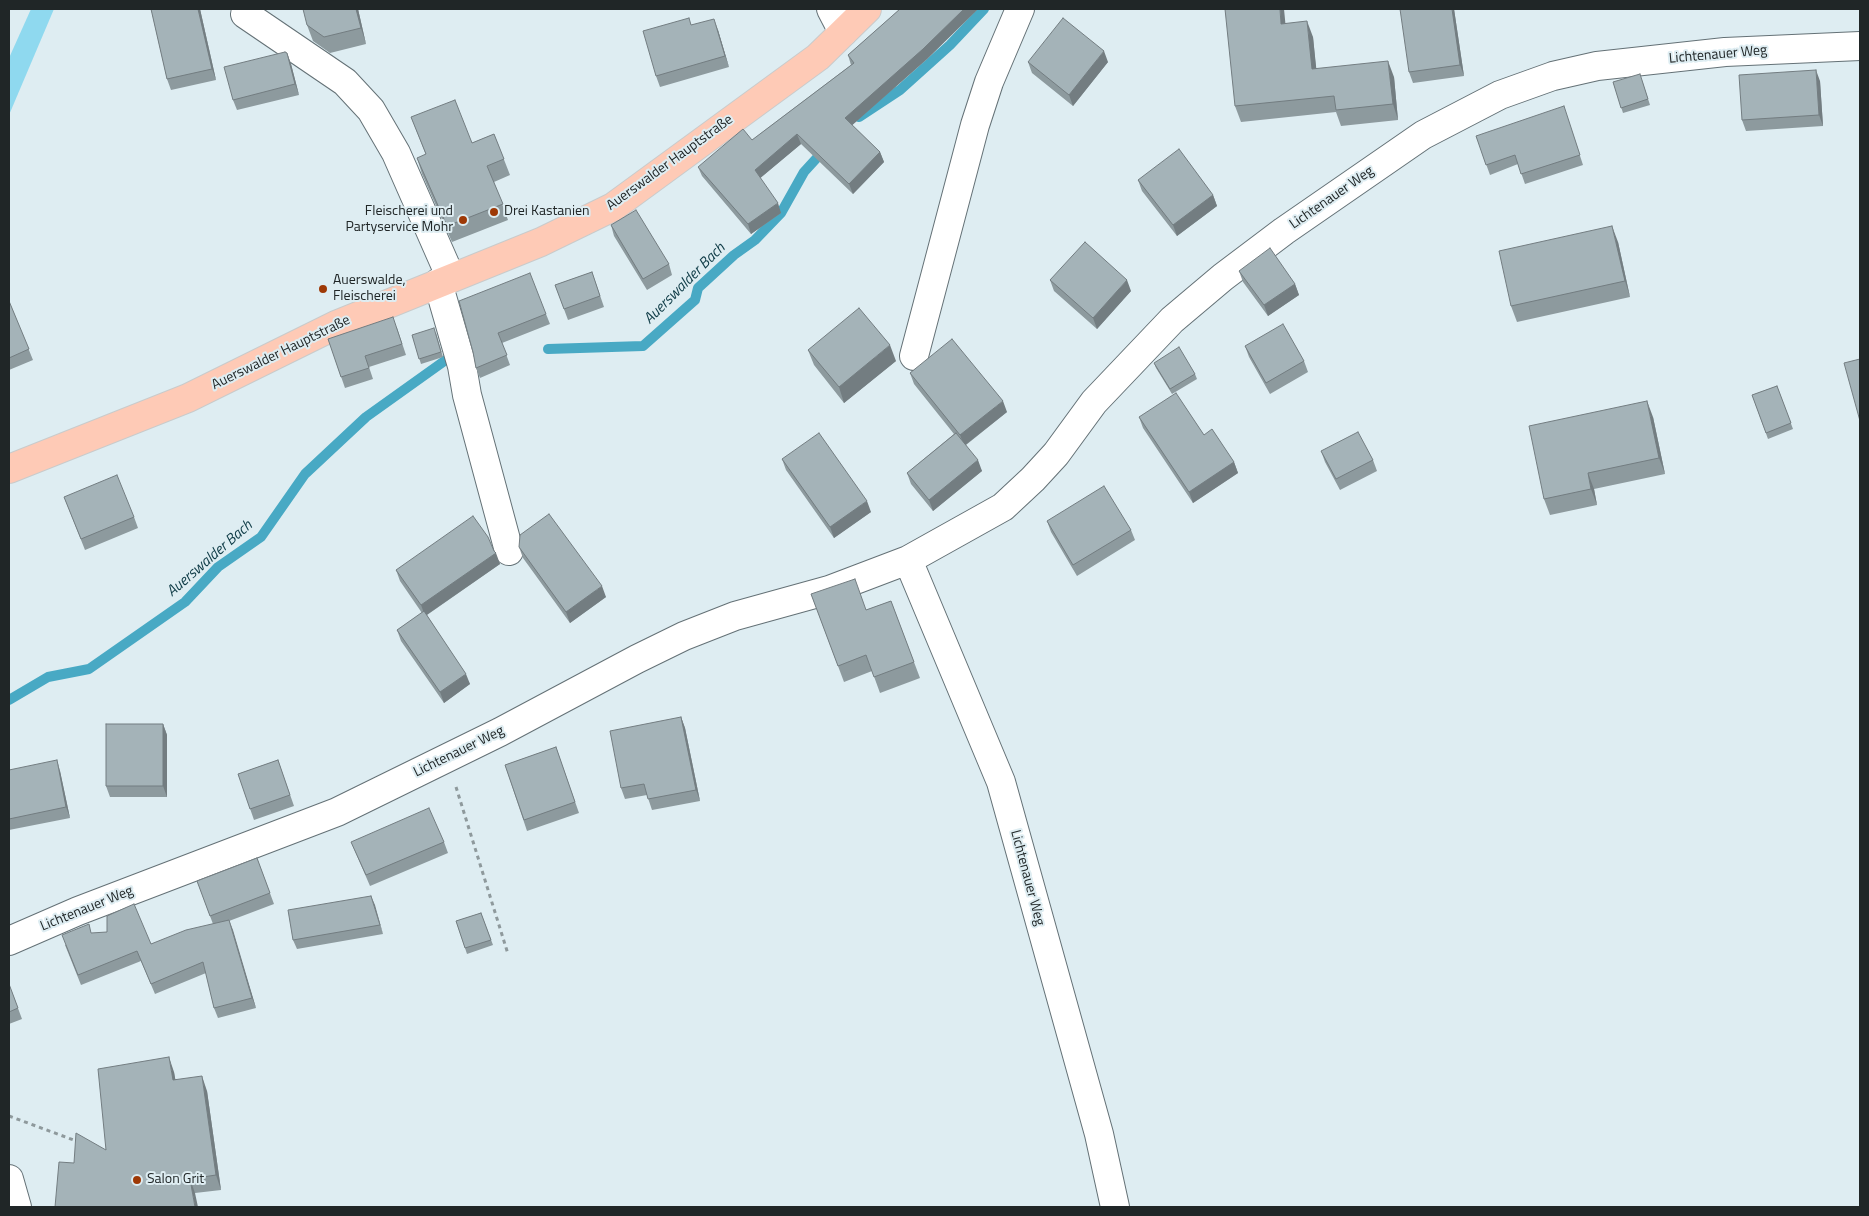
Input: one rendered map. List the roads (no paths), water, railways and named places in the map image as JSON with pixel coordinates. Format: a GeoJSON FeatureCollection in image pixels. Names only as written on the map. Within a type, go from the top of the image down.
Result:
{"type":"FeatureCollection","features":[{"type":"Feature","properties":{"kind":"main road","name":"Auerswalder Hauptstraße"},"geometry":{"type":"LineString","coordinates":[[9,469],[188,398],[336,326],[541,242],[613,207],[818,56],[837,20],[867,9]]}},
{"type":"Feature","properties":{"kind":"street"},"geometry":{"type":"LineString","coordinates":[[914,356],[975,125],[989,82],[1020,9]]}},
{"type":"Feature","properties":{"kind":"street"},"geometry":{"type":"LineString","coordinates":[[246,14],[345,82],[371,110],[396,153],[445,281],[470,404],[509,551]]}},
{"type":"Feature","properties":{"kind":"street","name":"Lichtenauer Weg"},"geometry":{"type":"LineString","coordinates":[[9,941],[78,911],[337,812],[500,732],[684,636],[735,616],[829,590],[908,560],[1003,507],[1056,454],[1094,402],[1172,320],[1222,276],[1423,135],[1500,95],[1553,76],[1597,66],[1725,52],[1860,46]]}},
{"type":"Feature","properties":{"kind":"street","name":"Lichtenauer Weg"},"geometry":{"type":"LineString","coordinates":[[908,560],[1001,782],[1099,1134],[1115,1207]]}},
{"type":"Feature","properties":{"kind":"street"},"geometry":{"type":"LineString","coordinates":[[9,1179],[17,1207]]}},
{"type":"Feature","properties":{"kind":"waterway","name":"Auerswalder Bach"},"geometry":{"type":"LineString","coordinates":[[859,117],[900,90],[950,45],[984,9]]}},
{"type":"Feature","properties":{"kind":"waterway","name":"Auerswalder Bach"},"geometry":{"type":"LineString","coordinates":[[548,349],[643,346],[695,300],[698,288],[734,255],[755,240],[781,213],[804,172],[825,149]]}},
{"type":"Feature","properties":{"kind":"waterway","name":"Auerswalder Bach"},"geometry":{"type":"LineString","coordinates":[[9,700],[48,677],[89,669],[185,602],[218,567],[261,537],[305,474],[366,417],[450,357],[459,357]]}},
{"type":"Feature","properties":{"kind":"place","name":"Drei Kastanien"},"geometry":{"type":"Point","coordinates":[494,212]}},
{"type":"Feature","properties":{"kind":"place","name":"Fleischerei und Partyservice Mohr"},"geometry":{"type":"Point","coordinates":[463,220]}},
{"type":"Feature","properties":{"kind":"place","name":"Auerswalde, Fleischerei"},"geometry":{"type":"Point","coordinates":[323,289]}},
{"type":"Feature","properties":{"kind":"place","name":"Salon Grit"},"geometry":{"type":"Point","coordinates":[137,1180]}}]}
